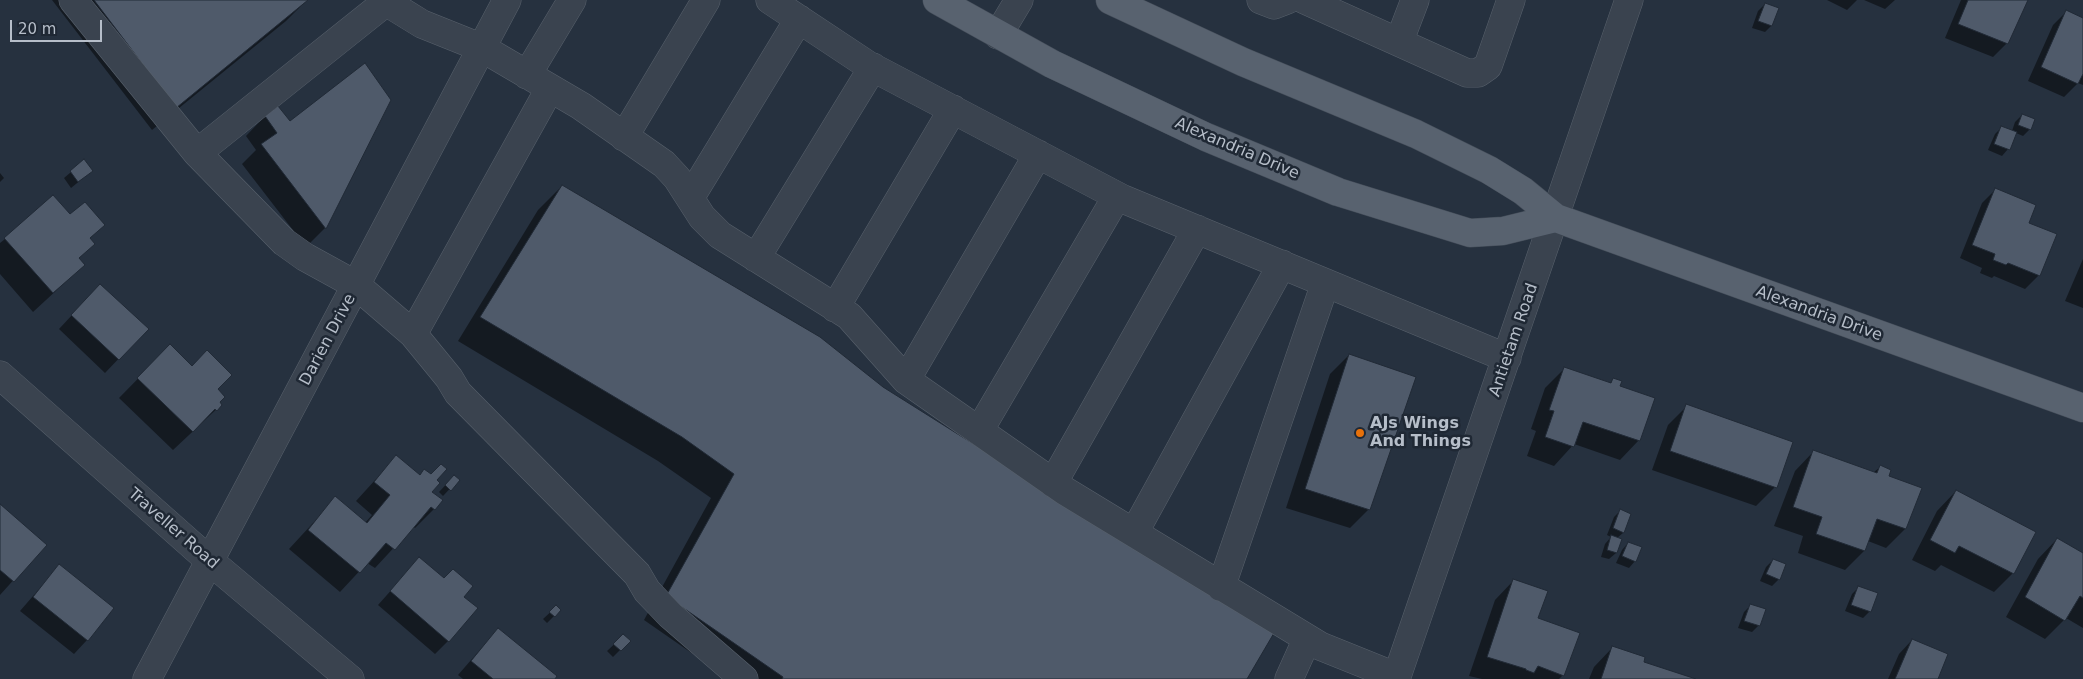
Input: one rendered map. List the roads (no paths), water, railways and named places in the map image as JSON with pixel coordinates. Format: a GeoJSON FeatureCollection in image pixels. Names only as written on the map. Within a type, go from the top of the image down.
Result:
{"type":"FeatureCollection","features":[{"type":"Feature","properties":{"kind":"main road","name":"Alexandria Drive"},"geometry":{"type":"LineString","coordinates":[[937,0],[1052,64],[1206,137],[1338,192],[1470,233],[1503,231],[1556,218]]}},
{"type":"Feature","properties":{"kind":"main road","name":"Alexandria Drive"},"geometry":{"type":"LineString","coordinates":[[1110,0],[1244,62],[1416,134],[1481,166],[1523,191],[1556,218],[2083,408]]}},
{"type":"Feature","properties":{"kind":"street"},"geometry":{"type":"LineString","coordinates":[[73,0],[197,153],[284,242],[304,257],[356,285],[413,334],[458,393],[637,574],[653,597],[744,679]]}},
{"type":"Feature","properties":{"kind":"street","name":"Darien Drive"},"geometry":{"type":"LineString","coordinates":[[148,679],[507,0]]}},
{"type":"Feature","properties":{"kind":"street"},"geometry":{"type":"LineString","coordinates":[[527,75],[572,0]]}},
{"type":"Feature","properties":{"kind":"street"},"geometry":{"type":"LineString","coordinates":[[624,137],[706,0]]}},
{"type":"Feature","properties":{"kind":"street"},"geometry":{"type":"LineString","coordinates":[[770,0],[873,67],[1117,196],[1507,358]]}},
{"type":"Feature","properties":{"kind":"street"},"geometry":{"type":"LineString","coordinates":[[998,35],[1019,0]]}},
{"type":"Feature","properties":{"kind":"street"},"geometry":{"type":"LineString","coordinates":[[1261,0],[1274,5],[1287,0]]}},
{"type":"Feature","properties":{"kind":"street"},"geometry":{"type":"LineString","coordinates":[[1399,42],[1415,0]]}},
{"type":"Feature","properties":{"kind":"street"},"geometry":{"type":"LineString","coordinates":[[1315,2],[1467,73],[1478,74],[1488,66],[1511,0]]}},
{"type":"Feature","properties":{"kind":"street","name":"Antietam Road"},"geometry":{"type":"LineString","coordinates":[[1397,678],[1556,218],[1628,0]]}},
{"type":"Feature","properties":{"kind":"street"},"geometry":{"type":"LineString","coordinates":[[197,153],[384,1],[422,24],[482,48],[550,88],[664,164],[677,178],[702,217],[720,235],[835,308],[859,326],[906,380],[1053,483],[1307,639],[1397,678]]}},
{"type":"Feature","properties":{"kind":"street"},"geometry":{"type":"LineString","coordinates":[[690,198],[799,19]]}},
{"type":"Feature","properties":{"kind":"street"},"geometry":{"type":"LineString","coordinates":[[756,258],[873,67]]}},
{"type":"Feature","properties":{"kind":"street"},"geometry":{"type":"LineString","coordinates":[[413,334],[550,88]]}},
{"type":"Feature","properties":{"kind":"street"},"geometry":{"type":"LineString","coordinates":[[835,308],[953,109]]}},
{"type":"Feature","properties":{"kind":"street"},"geometry":{"type":"LineString","coordinates":[[906,380],[1038,154]]}},
{"type":"Feature","properties":{"kind":"street"},"geometry":{"type":"LineString","coordinates":[[979,431],[1117,196]]}},
{"type":"Feature","properties":{"kind":"street"},"geometry":{"type":"LineString","coordinates":[[1053,483],[1197,229]]}},
{"type":"Feature","properties":{"kind":"street"},"geometry":{"type":"LineString","coordinates":[[1134,533],[1282,264]]}},
{"type":"Feature","properties":{"kind":"street"},"geometry":{"type":"LineString","coordinates":[[1221,587],[1325,284]]}},
{"type":"Feature","properties":{"kind":"street","name":"Traveller Road"},"geometry":{"type":"LineString","coordinates":[[0,375],[210,562],[350,679]]}},
{"type":"Feature","properties":{"kind":"street"},"geometry":{"type":"LineString","coordinates":[[1290,679],[1307,639]]}},
{"type":"Feature","properties":{"kind":"place","name":"AJs Wings And Things"},"geometry":{"type":"Point","coordinates":[1360,433]}}]}
